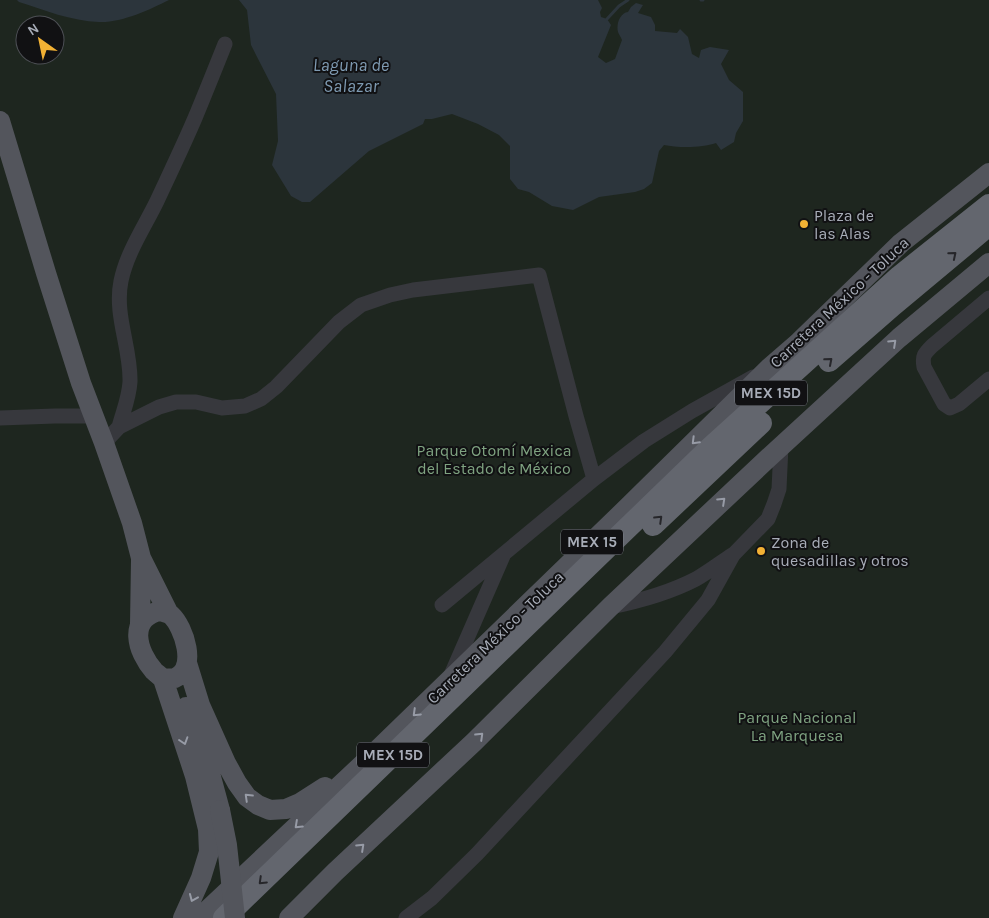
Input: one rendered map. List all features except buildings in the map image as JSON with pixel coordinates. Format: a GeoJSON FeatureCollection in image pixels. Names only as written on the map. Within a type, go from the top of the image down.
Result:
{"type":"FeatureCollection","features":[{"type":"Feature","properties":{"kind":"highway"},"geometry":{"type":"LineString","coordinates":[[710,449],[750,401],[906,256],[989,187]]}},
{"type":"Feature","properties":{"kind":"highway","name":"MEX 15D"},"geometry":{"type":"LineString","coordinates":[[224,918],[710,449],[900,276],[989,205]]}},
{"type":"Feature","properties":{"kind":"highway","name":"MEX 15D"},"geometry":{"type":"LineString","coordinates":[[246,918],[402,765],[795,390],[989,225]]}},
{"type":"Feature","properties":{"kind":"main road"},"geometry":{"type":"LineString","coordinates":[[0,121],[81,383],[132,523],[141,558],[169,614],[178,623],[183,632],[187,651],[175,673],[195,776],[208,829],[209,852],[201,878],[183,918]]}},
{"type":"Feature","properties":{"kind":"main road","name":"Carretera México - Toluca"},"geometry":{"type":"LineString","coordinates":[[199,918],[367,760],[769,368],[799,342],[901,243],[989,172]]}},
{"type":"Feature","properties":{"kind":"main road"},"geometry":{"type":"LineString","coordinates":[[289,918],[467,748],[610,607],[781,446],[899,338],[989,263]]}},
{"type":"Feature","properties":{"kind":"main road"},"geometry":{"type":"LineString","coordinates":[[141,558],[140,624],[138,635],[140,648],[153,670],[175,673],[200,705],[236,783],[247,797],[258,806],[270,810],[286,809],[367,760]]}},
{"type":"Feature","properties":{"kind":"main road"},"geometry":{"type":"LineString","coordinates":[[140,624],[152,613],[160,611],[169,614]]}},
{"type":"Feature","properties":{"kind":"main road"},"geometry":{"type":"LineString","coordinates":[[175,673],[210,773],[220,810],[227,845],[235,918]]}},
{"type":"Feature","properties":{"kind":"main road"},"geometry":{"type":"LineString","coordinates":[[310,918],[335,872]]}},
{"type":"Feature","properties":{"kind":"street"},"geometry":{"type":"LineString","coordinates":[[119,427],[130,382],[119,299],[121,280],[128,258],[195,119],[225,44]]}},
{"type":"Feature","properties":{"kind":"street"},"geometry":{"type":"LineString","coordinates":[[104,443],[119,427],[159,407],[176,402],[196,402],[222,408],[245,406],[261,399],[276,387],[339,322],[361,305],[390,295],[413,290],[539,275],[594,479]]}},
{"type":"Feature","properties":{"kind":"street"},"geometry":{"type":"LineString","coordinates":[[989,298],[932,346],[924,354],[922,360],[944,404],[950,408],[959,404],[989,378]]}},
{"type":"Feature","properties":{"kind":"street"},"geometry":{"type":"LineString","coordinates":[[442,605],[594,479],[644,441],[692,411],[769,368]]}},
{"type":"Feature","properties":{"kind":"street"},"geometry":{"type":"LineString","coordinates":[[0,418],[94,416]]}},
{"type":"Feature","properties":{"kind":"street"},"geometry":{"type":"LineString","coordinates":[[610,607],[645,599],[678,586],[696,578],[732,555],[768,519],[779,489],[781,446]]}},
{"type":"Feature","properties":{"kind":"street"},"geometry":{"type":"LineString","coordinates":[[446,684],[505,553]]}},
{"type":"Feature","properties":{"kind":"street"},"geometry":{"type":"LineString","coordinates":[[406,918],[432,898],[477,854],[665,652],[708,600],[732,555]]}},
{"type":"Feature","properties":{"kind":"green space","name":"Parque Otomí Mexica del Estado de México"},"geometry":{"type":"Polygon","coordinates":[[[0,0],[989,0],[989,918],[0,918],[0,0]]]}},
{"type":"Feature","properties":{"kind":"water"},"geometry":{"type":"Polygon","coordinates":[[[17,0],[169,0],[144,12],[108,22],[68,17],[17,0]]]}},
{"type":"Feature","properties":{"kind":"water","name":"Laguna de Salazar"},"geometry":{"type":"Polygon","coordinates":[[[239,0],[598,0],[602,8],[600,12],[601,17],[607,19],[611,25],[598,57],[606,63],[615,59],[622,40],[618,33],[619,19],[636,3],[643,5],[638,13],[651,17],[655,25],[655,31],[677,33],[680,29],[688,37],[692,54],[699,58],[701,50],[710,47],[729,50],[721,64],[729,80],[743,92],[743,121],[736,133],[734,142],[721,150],[716,143],[690,147],[664,145],[659,151],[652,183],[644,189],[599,197],[573,210],[552,206],[529,192],[518,189],[510,179],[510,146],[499,135],[452,114],[425,119],[423,124],[369,151],[310,202],[302,202],[291,196],[272,165],[278,141],[276,94],[251,45],[247,10],[239,0]]]}},
{"type":"Feature","properties":{"kind":"waterway"},"geometry":{"type":"LineString","coordinates":[[607,19],[619,6],[628,0]]}},
{"type":"Feature","properties":{"kind":"place","name":"Plaza de las Alas"},"geometry":{"type":"Point","coordinates":[804,224]}},
{"type":"Feature","properties":{"kind":"place","name":"Zona de quesadillas y otros"},"geometry":{"type":"Point","coordinates":[761,551]}},
{"type":"Feature","properties":{"kind":"park label","name":"Parque Nacional La Marquesa"},"geometry":{"type":"Point","coordinates":[797,726]}}]}
